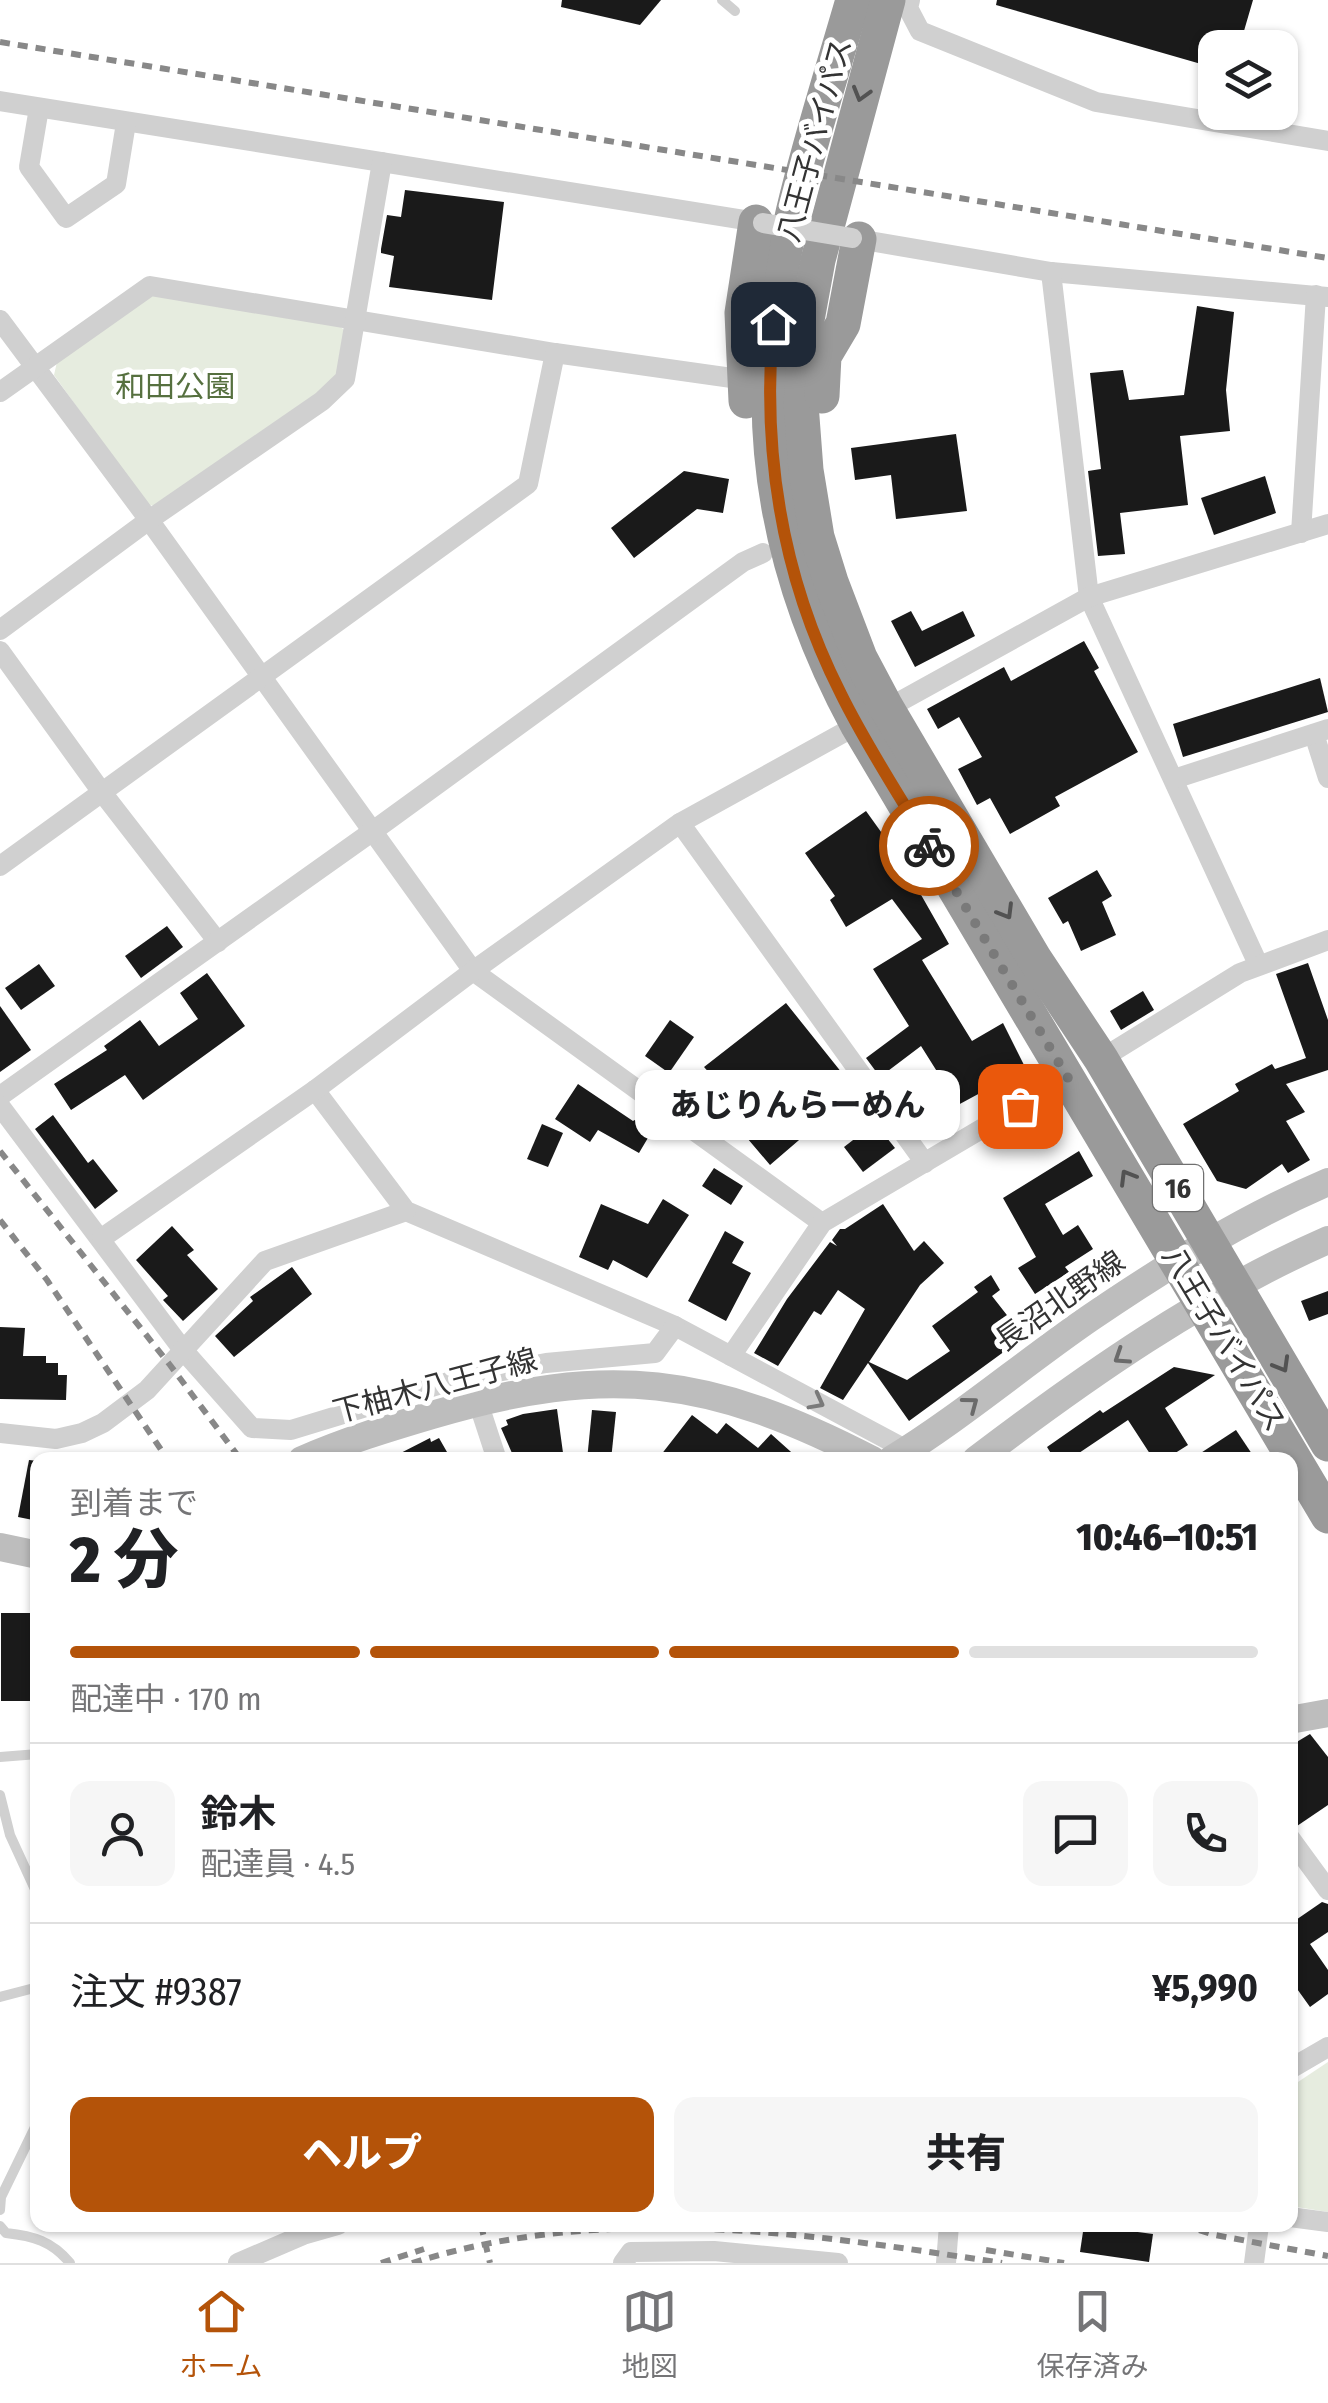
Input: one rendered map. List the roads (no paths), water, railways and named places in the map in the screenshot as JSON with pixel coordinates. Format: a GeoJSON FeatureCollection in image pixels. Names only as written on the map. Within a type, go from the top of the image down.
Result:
{"type":"FeatureCollection","features":[{"type":"Feature","properties":{"kind":"highway","name":"八王子バイパス"},"geometry":{"type":"LineString","coordinates":[[853,0],[784,253],[773,324],[769,409],[774,477],[785,544],[800,598],[821,650],[872,716],[1101,1059],[1328,1444]]}},
{"type":"Feature","properties":{"kind":"highway","name":"八王子バイパス"},"geometry":{"type":"LineString","coordinates":[[888,0],[818,260],[806,326],[801,404],[806,470],[818,536],[872,716],[1068,1078],[1287,1452]]}},
{"type":"Feature","properties":{"kind":"highway"},"geometry":{"type":"LineString","coordinates":[[760,222],[742,313],[752,483],[763,553],[779,600],[830,700],[872,716],[888,668],[849,573],[836,528],[822,404],[824,356],[843,324],[855,238]]}},
{"type":"Feature","properties":{"kind":"highway","name":"八王子バイパス"},"geometry":{"type":"LineString","coordinates":[[1298,1471],[1328,1516]]}},
{"type":"Feature","properties":{"kind":"main road","name":"長沼北野線"},"geometry":{"type":"LineString","coordinates":[[903,1452],[1089,1318],[1178,1261],[1328,1182]]}},
{"type":"Feature","properties":{"kind":"main road"},"geometry":{"type":"LineString","coordinates":[[1291,1200],[1286,1218],[1294,1236],[1323,1242]]}},
{"type":"Feature","properties":{"kind":"main road"},"geometry":{"type":"LineString","coordinates":[[987,1452],[1116,1360],[1203,1305],[1323,1242]]}},
{"type":"Feature","properties":{"kind":"main road","name":"下柚木八王子線"},"geometry":{"type":"LineString","coordinates":[[319,1452],[343,1441],[478,1402],[594,1383],[670,1386],[774,1414],[855,1452]]}},
{"type":"Feature","properties":{"kind":"main road"},"geometry":{"type":"LineString","coordinates":[[0,1547],[30,1553]]}},
{"type":"Feature","properties":{"kind":"main road"},"geometry":{"type":"LineString","coordinates":[[1298,1718],[1328,1713]]}},
{"type":"Feature","properties":{"kind":"street"},"geometry":{"type":"LineString","coordinates":[[910,0],[908,8],[920,31],[1096,102],[1328,141]]}},
{"type":"Feature","properties":{"kind":"street"},"geometry":{"type":"LineString","coordinates":[[0,102],[1051,272],[1322,296],[1300,532]]}},
{"type":"Feature","properties":{"kind":"street"},"geometry":{"type":"LineString","coordinates":[[40,108],[28,168],[66,218],[116,184],[126,122]]}},
{"type":"Feature","properties":{"kind":"street"},"geometry":{"type":"LineString","coordinates":[[0,630],[149,520],[322,401],[345,378],[382,162]]}},
{"type":"Feature","properties":{"kind":"street"},"geometry":{"type":"LineString","coordinates":[[1051,272],[1089,596],[1258,964]]}},
{"type":"Feature","properties":{"kind":"street"},"geometry":{"type":"LineString","coordinates":[[0,392],[150,286],[554,354],[746,380]]}},
{"type":"Feature","properties":{"kind":"street"},"geometry":{"type":"LineString","coordinates":[[0,320],[473,971],[822,1223]]}},
{"type":"Feature","properties":{"kind":"street"},"geometry":{"type":"LineString","coordinates":[[0,866],[528,484],[554,354]]}},
{"type":"Feature","properties":{"kind":"street"},"geometry":{"type":"LineString","coordinates":[[102,1238],[315,1090],[680,823],[1089,596],[1328,524]]}},
{"type":"Feature","properties":{"kind":"street"},"geometry":{"type":"LineString","coordinates":[[0,1096],[743,562],[763,553]]}},
{"type":"Feature","properties":{"kind":"street"},"geometry":{"type":"LineString","coordinates":[[0,650],[218,942]]}},
{"type":"Feature","properties":{"kind":"street"},"geometry":{"type":"LineString","coordinates":[[1174,779],[1321,732],[1328,778]]}},
{"type":"Feature","properties":{"kind":"street"},"geometry":{"type":"LineString","coordinates":[[680,823],[925,1163]]}},
{"type":"Feature","properties":{"kind":"street"},"geometry":{"type":"LineString","coordinates":[[1101,1059],[1258,964],[1328,940]]}},
{"type":"Feature","properties":{"kind":"street"},"geometry":{"type":"LineString","coordinates":[[731,1356],[822,1223],[1068,1078]]}},
{"type":"Feature","properties":{"kind":"street"},"geometry":{"type":"LineString","coordinates":[[315,1090],[406,1211],[675,1326],[894,1452]]}},
{"type":"Feature","properties":{"kind":"street"},"geometry":{"type":"LineString","coordinates":[[0,1106],[184,1350],[252,1428],[290,1430],[458,1380],[546,1363],[655,1353],[675,1326]]}},
{"type":"Feature","properties":{"kind":"street"},"geometry":{"type":"LineString","coordinates":[[0,1433],[56,1438],[82,1433],[120,1412],[146,1390],[265,1260],[406,1211]]}},
{"type":"Feature","properties":{"kind":"street"},"geometry":{"type":"LineString","coordinates":[[478,1402],[494,1452]]}},
{"type":"Feature","properties":{"kind":"street"},"geometry":{"type":"LineString","coordinates":[[1298,1849],[1328,1890]]}},
{"type":"Feature","properties":{"kind":"street"},"geometry":{"type":"LineString","coordinates":[[1298,2064],[1328,2047]]}},
{"type":"Feature","properties":{"kind":"street"},"geometry":{"type":"LineString","coordinates":[[1298,2218],[1328,2222]]}},
{"type":"Feature","properties":{"kind":"street"},"geometry":{"type":"LineString","coordinates":[[238,2263],[298,2232]]}},
{"type":"Feature","properties":{"kind":"street"},"geometry":{"type":"LineString","coordinates":[[946,2263],[948,2232]]}},
{"type":"Feature","properties":{"kind":"street"},"geometry":{"type":"LineString","coordinates":[[1254,2263],[1259,2232]]}},
{"type":"Feature","properties":{"kind":"street"},"geometry":{"type":"LineString","coordinates":[[623,2263],[630,2252],[714,2251],[838,2263]]}},
{"type":"Feature","properties":{"kind":"lane"},"geometry":{"type":"LineString","coordinates":[[722,0],[735,11]]}},
{"type":"Feature","properties":{"kind":"lane"},"geometry":{"type":"LineString","coordinates":[[0,1757],[30,1755]]}},
{"type":"Feature","properties":{"kind":"lane"},"geometry":{"type":"LineString","coordinates":[[0,1795],[10,1835],[30,1879]]}},
{"type":"Feature","properties":{"kind":"lane"},"geometry":{"type":"LineString","coordinates":[[0,1998],[30,1989]]}},
{"type":"Feature","properties":{"kind":"lane"},"geometry":{"type":"LineString","coordinates":[[0,2210],[1,2197],[30,2138]]}},
{"type":"Feature","properties":{"kind":"lane"},"geometry":{"type":"LineString","coordinates":[[2,2232],[34,2236],[58,2249],[70,2263]]}},
{"type":"Feature","properties":{"kind":"railway"},"geometry":{"type":"LineString","coordinates":[[0,42],[1328,258]]}},
{"type":"Feature","properties":{"kind":"railway"},"geometry":{"type":"LineString","coordinates":[[0,1151],[235,1452]]}},
{"type":"Feature","properties":{"kind":"railway"},"geometry":{"type":"LineString","coordinates":[[0,1220],[47,1280],[163,1452]]}},
{"type":"Feature","properties":{"kind":"railway"},"geometry":{"type":"LineString","coordinates":[[483,2232],[490,2263]]}},
{"type":"Feature","properties":{"kind":"railway"},"geometry":{"type":"LineString","coordinates":[[412,2263],[485,2244],[573,2232]]}},
{"type":"Feature","properties":{"kind":"railway"},"geometry":{"type":"LineString","coordinates":[[751,2232],[1002,2263]]}},
{"type":"Feature","properties":{"kind":"railway"},"geometry":{"type":"LineString","coordinates":[[1205,2232],[1328,2256]]}},
{"type":"Feature","properties":{"kind":"railway"},"geometry":{"type":"LineString","coordinates":[[381,2263],[424,2249]]}},
{"type":"Feature","properties":{"kind":"railway"},"geometry":{"type":"LineString","coordinates":[[986,2250],[1064,2263]]}},
{"type":"Feature","properties":{"kind":"place","name":"あじりんらーめん"},"geometry":{"type":"Point","coordinates":[1020,1106]}},
{"type":"Feature","properties":{"kind":"park label","name":"和田公園"},"geometry":{"type":"Point","coordinates":[175,387]}}]}
